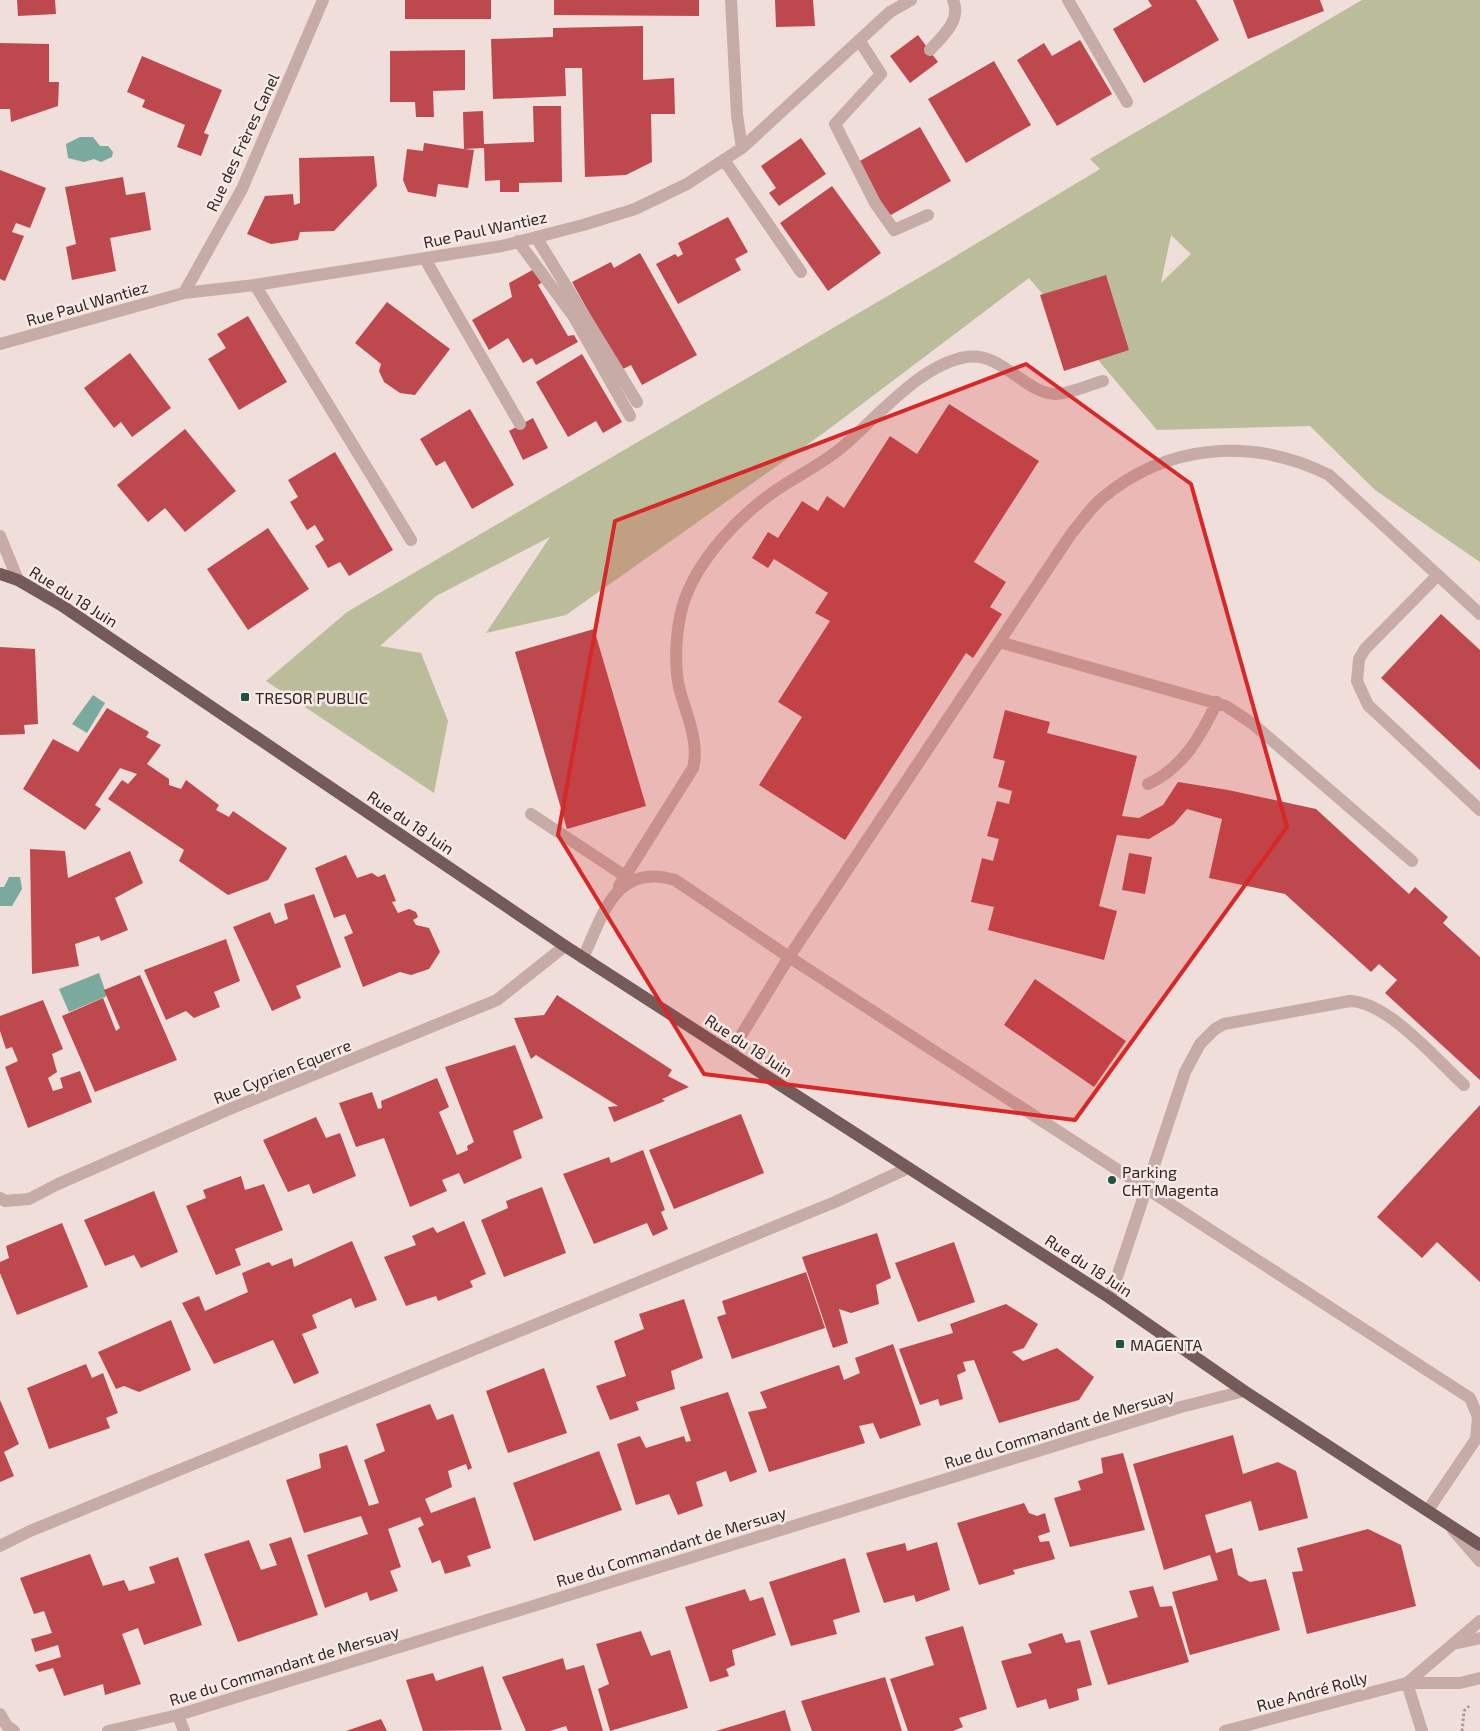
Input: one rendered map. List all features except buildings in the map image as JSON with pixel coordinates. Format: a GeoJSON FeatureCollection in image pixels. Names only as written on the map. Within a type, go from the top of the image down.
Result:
{"type":"FeatureCollection","features":[{"type":"Feature","properties":{"kind":"main road","name":"Rue du 18 Juin"},"geometry":{"type":"LineString","coordinates":[[0,574],[18,580],[86,621],[583,958],[1110,1298],[1244,1391],[1480,1545]]}},
{"type":"Feature","properties":{"kind":"street","name":"Rue des Frères Canel"},"geometry":{"type":"LineString","coordinates":[[184,293],[242,189],[322,0]]}},
{"type":"Feature","properties":{"kind":"street"},"geometry":{"type":"LineString","coordinates":[[731,0],[737,114],[742,148]]}},
{"type":"Feature","properties":{"kind":"street","name":"Rue Paul Wantiez"},"geometry":{"type":"LineString","coordinates":[[0,344],[184,293],[255,285],[426,259],[518,242],[635,209],[687,184],[742,148],[890,12],[911,0]]}},
{"type":"Feature","properties":{"kind":"street"},"geometry":{"type":"LineString","coordinates":[[930,50],[954,23],[956,5],[954,0]]}},
{"type":"Feature","properties":{"kind":"street"},"geometry":{"type":"LineString","coordinates":[[1068,0],[1127,102]]}},
{"type":"Feature","properties":{"kind":"street"},"geometry":{"type":"LineString","coordinates":[[859,40],[881,74],[834,124],[875,203],[894,230],[928,216]]}},
{"type":"Feature","properties":{"kind":"street"},"geometry":{"type":"LineString","coordinates":[[724,160],[801,272]]}},
{"type":"Feature","properties":{"kind":"street"},"geometry":{"type":"LineString","coordinates":[[536,237],[637,402]]}},
{"type":"Feature","properties":{"kind":"street"},"geometry":{"type":"LineString","coordinates":[[518,242],[574,317],[630,416]]}},
{"type":"Feature","properties":{"kind":"street"},"geometry":{"type":"LineString","coordinates":[[426,259],[520,424]]}},
{"type":"Feature","properties":{"kind":"street"},"geometry":{"type":"LineString","coordinates":[[255,285],[411,540]]}},
{"type":"Feature","properties":{"kind":"street"},"geometry":{"type":"LineString","coordinates":[[583,958],[612,897],[693,768],[696,758],[695,744],[677,670],[678,634],[682,608],[695,575],[723,538],[779,488],[840,449],[903,391],[925,375],[949,364],[964,358],[975,357],[989,360],[1034,386],[1056,394],[1103,381]]}},
{"type":"Feature","properties":{"kind":"street"},"geometry":{"type":"LineString","coordinates":[[731,1052],[789,957],[1071,534],[1101,500],[1130,479],[1151,468],[1191,455],[1218,450],[1263,452],[1308,464],[1329,475],[1480,614]]}},
{"type":"Feature","properties":{"kind":"street"},"geometry":{"type":"LineString","coordinates":[[0,536],[18,580]]}},
{"type":"Feature","properties":{"kind":"street"},"geometry":{"type":"LineString","coordinates":[[1438,575],[1365,650],[1359,659],[1357,681],[1368,705],[1480,810]]}},
{"type":"Feature","properties":{"kind":"street"},"geometry":{"type":"LineString","coordinates":[[999,642],[1217,702],[1253,724],[1412,861]]}},
{"type":"Feature","properties":{"kind":"street"},"geometry":{"type":"LineString","coordinates":[[1148,784],[1162,778],[1186,755],[1205,727],[1217,702]]}},
{"type":"Feature","properties":{"kind":"street"},"geometry":{"type":"LineString","coordinates":[[531,814],[626,876]]}},
{"type":"Feature","properties":{"kind":"street"},"geometry":{"type":"LineString","coordinates":[[612,897],[623,885],[643,877],[658,875],[675,880],[789,957],[1470,1398],[1478,1417],[1476,1439],[1428,1510]]}},
{"type":"Feature","properties":{"kind":"street","name":"Rue Cyprien Equerre"},"geometry":{"type":"LineString","coordinates":[[0,1198],[5,1201],[28,1199],[232,1108],[498,1000],[565,946]]}},
{"type":"Feature","properties":{"kind":"street"},"geometry":{"type":"LineString","coordinates":[[1110,1298],[1189,1061],[1207,1036],[1215,1029],[1229,1022],[1350,1001],[1361,1001],[1389,1015],[1464,1085]]}},
{"type":"Feature","properties":{"kind":"street"},"geometry":{"type":"LineString","coordinates":[[0,1546],[30,1531],[835,1202],[908,1168]]}},
{"type":"Feature","properties":{"kind":"street","name":"Rue du Commandant de Mersuay"},"geometry":{"type":"LineString","coordinates":[[108,1731],[178,1714],[1172,1410],[1244,1391]]}},
{"type":"Feature","properties":{"kind":"street"},"geometry":{"type":"LineString","coordinates":[[1448,1524],[1480,1561]]}},
{"type":"Feature","properties":{"kind":"street","name":"Rue André Rolly"},"geometry":{"type":"LineString","coordinates":[[1407,1683],[1480,1621]]}},
{"type":"Feature","properties":{"kind":"street","name":"Rue André Rolly"},"geometry":{"type":"LineString","coordinates":[[1456,1643],[1480,1638]]}},
{"type":"Feature","properties":{"kind":"street","name":"Rue André Rolly"},"geometry":{"type":"LineString","coordinates":[[1225,1731],[1407,1683],[1460,1683],[1480,1678]]}},
{"type":"Feature","properties":{"kind":"street"},"geometry":{"type":"LineString","coordinates":[[1407,1683],[1422,1731]]}},
{"type":"Feature","properties":{"kind":"street"},"geometry":{"type":"LineString","coordinates":[[0,1714],[6,1726],[14,1731]]}},
{"type":"Feature","properties":{"kind":"street"},"geometry":{"type":"LineString","coordinates":[[178,1714],[184,1731]]}},
{"type":"Feature","properties":{"kind":"path"},"geometry":{"type":"LineString","coordinates":[[1462,1731],[1464,1711],[1475,1700]]}},
{"type":"Feature","properties":{"kind":"highlighted area"},"geometry":{"type":"Polygon","coordinates":[[[1026,364],[1191,484],[1287,827],[1075,1120],[704,1074],[558,835],[615,521],[1026,364]]]}},
{"type":"Feature","properties":{"kind":"green space"},"geometry":{"type":"Polygon","coordinates":[[[1362,0],[1480,0],[1480,562],[1375,490],[1310,426],[1157,430],[1029,278],[825,432],[566,615],[486,633],[550,537],[436,596],[380,646],[421,653],[448,721],[434,793],[266,681],[347,612],[939,266],[1100,169],[1090,159],[1362,0]],[[1171,235],[1161,283],[1191,254],[1171,235]]]}},
{"type":"Feature","properties":{"kind":"water"},"geometry":{"type":"Polygon","coordinates":[[[80,137],[93,137],[100,146],[108,146],[113,152],[112,157],[101,162],[94,159],[84,162],[68,158],[66,144],[80,137]]]}},
{"type":"Feature","properties":{"kind":"water"},"geometry":{"type":"Polygon","coordinates":[[[93,695],[105,703],[87,733],[72,724],[93,695]]]}},
{"type":"Feature","properties":{"kind":"water"},"geometry":{"type":"Polygon","coordinates":[[[9,877],[20,877],[22,889],[12,906],[0,906],[0,887],[4,887],[9,877]]]}},
{"type":"Feature","properties":{"kind":"water"},"geometry":{"type":"Polygon","coordinates":[[[99,973],[107,996],[69,1012],[59,989],[99,973]]]}},
{"type":"Feature","properties":{"kind":"place","name":"TRESOR PUBLIC"},"geometry":{"type":"Point","coordinates":[245,697]}},
{"type":"Feature","properties":{"kind":"place","name":"Parking CHT Magenta"},"geometry":{"type":"Point","coordinates":[1112,1180]}},
{"type":"Feature","properties":{"kind":"place","name":"MAGENTA"},"geometry":{"type":"Point","coordinates":[1120,1344]}}]}
